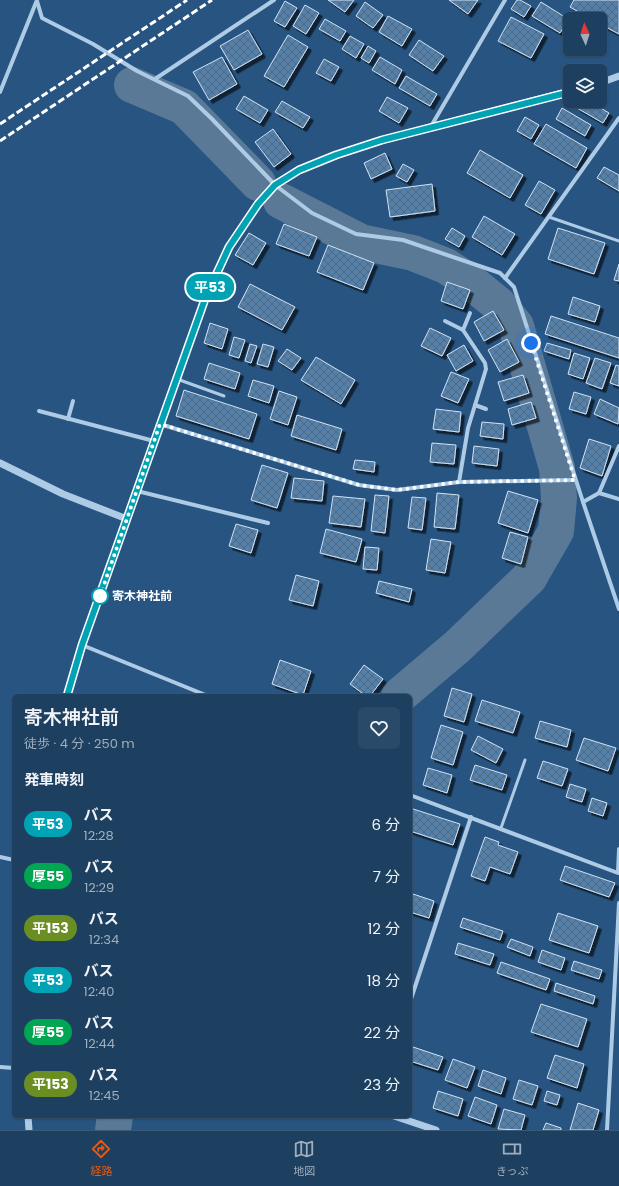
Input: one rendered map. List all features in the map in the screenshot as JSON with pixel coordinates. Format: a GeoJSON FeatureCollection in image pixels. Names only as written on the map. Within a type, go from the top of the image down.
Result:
{"type":"FeatureCollection","features":[{"type":"Feature","properties":{"kind":"street"},"geometry":{"type":"LineString","coordinates":[[155,79],[274,0]]}},
{"type":"Feature","properties":{"kind":"street"},"geometry":{"type":"LineString","coordinates":[[430,128],[504,2],[499,0]]}},
{"type":"Feature","properties":{"kind":"street"},"geometry":{"type":"LineString","coordinates":[[37,1],[42,18],[93,44],[137,71],[188,96],[275,185],[312,212],[356,234],[402,240],[500,273],[514,287],[575,480],[619,609]]}},
{"type":"Feature","properties":{"kind":"street"},"geometry":{"type":"LineString","coordinates":[[0,92],[37,1]]}},
{"type":"Feature","properties":{"kind":"street"},"geometry":{"type":"LineString","coordinates":[[607,80],[619,76]]}},
{"type":"Feature","properties":{"kind":"street"},"geometry":{"type":"LineString","coordinates":[[68,694],[82,645],[205,299],[229,247],[258,204],[275,185],[299,170],[336,155],[430,128],[563,94]]}},
{"type":"Feature","properties":{"kind":"street"},"geometry":{"type":"LineString","coordinates":[[505,278],[619,118]]}},
{"type":"Feature","properties":{"kind":"street"},"geometry":{"type":"LineString","coordinates":[[463,330],[470,313]]}},
{"type":"Feature","properties":{"kind":"street"},"geometry":{"type":"LineString","coordinates":[[445,321],[463,330],[486,363],[486,368],[468,428],[459,482]]}},
{"type":"Feature","properties":{"kind":"street"},"geometry":{"type":"LineString","coordinates":[[68,419],[73,401]]}},
{"type":"Feature","properties":{"kind":"street"},"geometry":{"type":"LineString","coordinates":[[475,405],[486,409]]}},
{"type":"Feature","properties":{"kind":"street"},"geometry":{"type":"LineString","coordinates":[[39,411],[154,442]]}},
{"type":"Feature","properties":{"kind":"street"},"geometry":{"type":"LineString","coordinates":[[160,424],[359,485],[397,490],[459,482],[575,480]]}},
{"type":"Feature","properties":{"kind":"street"},"geometry":{"type":"LineString","coordinates":[[583,502],[599,493],[619,446]]}},
{"type":"Feature","properties":{"kind":"street"},"geometry":{"type":"LineString","coordinates":[[0,463],[63,494],[127,519]]}},
{"type":"Feature","properties":{"kind":"street"},"geometry":{"type":"LineString","coordinates":[[137,491],[268,523]]}},
{"type":"Feature","properties":{"kind":"street"},"geometry":{"type":"LineString","coordinates":[[599,493],[619,499]]}},
{"type":"Feature","properties":{"kind":"street"},"geometry":{"type":"LineString","coordinates":[[82,645],[203,694]]}},
{"type":"Feature","properties":{"kind":"street"},"geometry":{"type":"LineString","coordinates":[[412,796],[501,828],[619,875],[619,849]]}},
{"type":"Feature","properties":{"kind":"street"},"geometry":{"type":"LineString","coordinates":[[412,996],[472,817]]}},
{"type":"Feature","properties":{"kind":"street"},"geometry":{"type":"LineString","coordinates":[[0,857],[12,860]]}},
{"type":"Feature","properties":{"kind":"street"},"geometry":{"type":"LineString","coordinates":[[607,1130],[619,903]]}},
{"type":"Feature","properties":{"kind":"street"},"geometry":{"type":"LineString","coordinates":[[0,1067],[12,1068]]}},
{"type":"Feature","properties":{"kind":"street"},"geometry":{"type":"LineString","coordinates":[[28,1118],[29,1130]]}},
{"type":"Feature","properties":{"kind":"street"},"geometry":{"type":"LineString","coordinates":[[400,1118],[436,1130]]}},
{"type":"Feature","properties":{"kind":"lane"},"geometry":{"type":"LineString","coordinates":[[549,217],[619,241]]}},
{"type":"Feature","properties":{"kind":"lane"},"geometry":{"type":"LineString","coordinates":[[176,378],[224,396]]}},
{"type":"Feature","properties":{"kind":"lane"},"geometry":{"type":"LineString","coordinates":[[501,828],[525,760]]}},
{"type":"Feature","properties":{"kind":"building"},"geometry":{"type":"Polygon","coordinates":[[[328,0],[354,0],[345,12],[328,0]]]}},
{"type":"Feature","properties":{"kind":"building"},"geometry":{"type":"Polygon","coordinates":[[[449,0],[478,0],[468,14],[449,0]]]}},
{"type":"Feature","properties":{"kind":"building"},"geometry":{"type":"Polygon","coordinates":[[[517,0],[531,6],[524,17],[511,9],[517,0]]]}},
{"type":"Feature","properties":{"kind":"building"},"geometry":{"type":"Polygon","coordinates":[[[574,0],[619,0],[619,34],[607,28],[607,12],[579,12],[570,7],[574,0]]]}},
{"type":"Feature","properties":{"kind":"building"},"geometry":{"type":"Polygon","coordinates":[[[285,1],[297,8],[285,27],[274,21],[285,1]]]}},
{"type":"Feature","properties":{"kind":"building"},"geometry":{"type":"Polygon","coordinates":[[[365,2],[383,15],[373,28],[356,16],[365,2]]]}},
{"type":"Feature","properties":{"kind":"building"},"geometry":{"type":"Polygon","coordinates":[[[541,2],[563,16],[563,28],[560,33],[532,16],[541,2]]]}},
{"type":"Feature","properties":{"kind":"building"},"geometry":{"type":"Polygon","coordinates":[[[305,5],[319,13],[306,34],[293,26],[305,5]]]}},
{"type":"Feature","properties":{"kind":"building"},"geometry":{"type":"Polygon","coordinates":[[[388,16],[412,29],[402,46],[379,32],[388,16]]]}},
{"type":"Feature","properties":{"kind":"building"},"geometry":{"type":"Polygon","coordinates":[[[511,17],[544,34],[531,58],[498,41],[511,17]]]}},
{"type":"Feature","properties":{"kind":"building"},"geometry":{"type":"Polygon","coordinates":[[[325,19],[346,31],[340,41],[319,29],[325,19]]]}},
{"type":"Feature","properties":{"kind":"building"},"geometry":{"type":"Polygon","coordinates":[[[248,30],[262,54],[234,70],[220,46],[248,30]]]}},
{"type":"Feature","properties":{"kind":"building"},"geometry":{"type":"Polygon","coordinates":[[[288,35],[308,47],[284,87],[264,76],[288,35]]]}},
{"type":"Feature","properties":{"kind":"building"},"geometry":{"type":"Polygon","coordinates":[[[350,36],[364,44],[356,58],[342,49],[350,36]]]}},
{"type":"Feature","properties":{"kind":"building"},"geometry":{"type":"Polygon","coordinates":[[[419,40],[444,56],[433,71],[409,55],[419,40]]]}},
{"type":"Feature","properties":{"kind":"building"},"geometry":{"type":"Polygon","coordinates":[[[368,46],[376,51],[369,63],[361,58],[368,46]]]}},
{"type":"Feature","properties":{"kind":"building"},"geometry":{"type":"Polygon","coordinates":[[[222,57],[237,84],[209,100],[193,72],[222,57]]]}},
{"type":"Feature","properties":{"kind":"building"},"geometry":{"type":"Polygon","coordinates":[[[380,57],[402,70],[395,84],[372,70],[380,57]]]}},
{"type":"Feature","properties":{"kind":"building"},"geometry":{"type":"Polygon","coordinates":[[[324,59],[339,67],[331,81],[316,73],[324,59]]]}},
{"type":"Feature","properties":{"kind":"building"},"geometry":{"type":"Polygon","coordinates":[[[406,76],[437,94],[430,106],[399,88],[406,76]]]}},
{"type":"Feature","properties":{"kind":"building"},"geometry":{"type":"Polygon","coordinates":[[[244,96],[268,110],[260,123],[236,109],[244,96]]]}},
{"type":"Feature","properties":{"kind":"building"},"geometry":{"type":"Polygon","coordinates":[[[387,97],[408,108],[399,123],[379,111],[387,97]]]}},
{"type":"Feature","properties":{"kind":"building"},"geometry":{"type":"Polygon","coordinates":[[[282,101],[310,117],[303,128],[275,112],[282,101]]]}},
{"type":"Feature","properties":{"kind":"building"},"geometry":{"type":"Polygon","coordinates":[[[562,108],[591,125],[585,136],[556,119],[562,108]]]}},
{"type":"Feature","properties":{"kind":"building"},"geometry":{"type":"Polygon","coordinates":[[[577,108],[601,108],[609,113],[603,123],[577,108]]]}},
{"type":"Feature","properties":{"kind":"building"},"geometry":{"type":"Polygon","coordinates":[[[525,117],[539,125],[531,139],[517,131],[525,117]]]}},
{"type":"Feature","properties":{"kind":"building"},"geometry":{"type":"Polygon","coordinates":[[[546,124],[587,148],[576,168],[534,144],[546,124]]]}},
{"type":"Feature","properties":{"kind":"building"},"geometry":{"type":"Polygon","coordinates":[[[273,129],[291,154],[274,167],[255,142],[273,129]]]}},
{"type":"Feature","properties":{"kind":"building"},"geometry":{"type":"Polygon","coordinates":[[[480,150],[523,175],[510,198],[467,173],[480,150]]]}},
{"type":"Feature","properties":{"kind":"building"},"geometry":{"type":"Polygon","coordinates":[[[385,153],[392,169],[371,179],[364,163],[385,153]]]}},
{"type":"Feature","properties":{"kind":"building"},"geometry":{"type":"Polygon","coordinates":[[[403,164],[414,170],[407,182],[396,176],[403,164]]]}},
{"type":"Feature","properties":{"kind":"building"},"geometry":{"type":"Polygon","coordinates":[[[604,167],[619,175],[619,191],[597,178],[604,167]]]}},
{"type":"Feature","properties":{"kind":"building"},"geometry":{"type":"Polygon","coordinates":[[[539,181],[555,190],[541,214],[525,205],[539,181]]]}},
{"type":"Feature","properties":{"kind":"building"},"geometry":{"type":"Polygon","coordinates":[[[432,184],[435,211],[390,217],[386,190],[432,184]]]}},
{"type":"Feature","properties":{"kind":"building"},"geometry":{"type":"Polygon","coordinates":[[[484,216],[515,234],[502,255],[472,237],[484,216]]]}},
{"type":"Feature","properties":{"kind":"building"},"geometry":{"type":"Polygon","coordinates":[[[284,224],[317,237],[309,256],[276,244],[284,224]]]}},
{"type":"Feature","properties":{"kind":"building"},"geometry":{"type":"Polygon","coordinates":[[[452,228],[465,236],[459,247],[445,239],[452,228]]]}},
{"type":"Feature","properties":{"kind":"building"},"geometry":{"type":"Polygon","coordinates":[[[558,228],[605,243],[594,274],[548,259],[558,228]]]}},
{"type":"Feature","properties":{"kind":"building"},"geometry":{"type":"Polygon","coordinates":[[[249,233],[266,243],[253,265],[235,255],[249,233]]]}},
{"type":"Feature","properties":{"kind":"building"},"geometry":{"type":"Polygon","coordinates":[[[328,245],[374,263],[363,290],[317,272],[328,245]]]}},
{"type":"Feature","properties":{"kind":"building"},"geometry":{"type":"Polygon","coordinates":[[[619,264],[619,281],[614,280],[619,264]]]}},
{"type":"Feature","properties":{"kind":"building"},"geometry":{"type":"Polygon","coordinates":[[[447,282],[470,290],[463,309],[441,301],[447,282]]]}},
{"type":"Feature","properties":{"kind":"building"},"geometry":{"type":"Polygon","coordinates":[[[250,284],[295,307],[282,330],[238,307],[250,284]]]}},
{"type":"Feature","properties":{"kind":"building"},"geometry":{"type":"Polygon","coordinates":[[[573,297],[600,306],[595,322],[568,314],[573,297]]]}},
{"type":"Feature","properties":{"kind":"building"},"geometry":{"type":"Polygon","coordinates":[[[493,311],[504,330],[484,341],[474,322],[493,311]]]}},
{"type":"Feature","properties":{"kind":"building"},"geometry":{"type":"Polygon","coordinates":[[[551,316],[619,338],[619,358],[545,334],[551,316]]]}},
{"type":"Feature","properties":{"kind":"building"},"geometry":{"type":"Polygon","coordinates":[[[210,323],[228,329],[222,349],[204,343],[210,323]]]}},
{"type":"Feature","properties":{"kind":"building"},"geometry":{"type":"Polygon","coordinates":[[[430,328],[451,338],[442,356],[421,346],[430,328]]]}},
{"type":"Feature","properties":{"kind":"building"},"geometry":{"type":"Polygon","coordinates":[[[234,337],[245,340],[239,358],[229,355],[234,337]]]}},
{"type":"Feature","properties":{"kind":"building"},"geometry":{"type":"Polygon","coordinates":[[[507,339],[519,362],[500,372],[488,350],[507,339]]]}},
{"type":"Feature","properties":{"kind":"building"},"geometry":{"type":"Polygon","coordinates":[[[547,343],[571,350],[569,359],[544,351],[547,343]]]}},
{"type":"Feature","properties":{"kind":"building"},"geometry":{"type":"Polygon","coordinates":[[[250,344],[257,346],[251,363],[245,361],[250,344]]]}},
{"type":"Feature","properties":{"kind":"building"},"geometry":{"type":"Polygon","coordinates":[[[263,344],[274,347],[268,367],[257,364],[263,344]]]}},
{"type":"Feature","properties":{"kind":"building"},"geometry":{"type":"Polygon","coordinates":[[[464,345],[473,361],[456,371],[447,355],[464,345]]]}},
{"type":"Feature","properties":{"kind":"building"},"geometry":{"type":"Polygon","coordinates":[[[287,349],[301,358],[292,370],[278,361],[287,349]]]}},
{"type":"Feature","properties":{"kind":"building"},"geometry":{"type":"Polygon","coordinates":[[[574,353],[590,358],[583,379],[568,374],[574,353]]]}},
{"type":"Feature","properties":{"kind":"building"},"geometry":{"type":"Polygon","coordinates":[[[316,357],[355,380],[341,404],[301,380],[316,357]]]}},
{"type":"Feature","properties":{"kind":"building"},"geometry":{"type":"Polygon","coordinates":[[[595,358],[611,363],[602,389],[586,383],[595,358]]]}},
{"type":"Feature","properties":{"kind":"building"},"geometry":{"type":"Polygon","coordinates":[[[209,363],[240,373],[235,389],[204,379],[209,363]]]}},
{"type":"Feature","properties":{"kind":"building"},"geometry":{"type":"Polygon","coordinates":[[[616,365],[619,366],[619,386],[610,383],[616,365]]]}},
{"type":"Feature","properties":{"kind":"building"},"geometry":{"type":"Polygon","coordinates":[[[451,372],[469,379],[458,403],[441,396],[451,372]]]}},
{"type":"Feature","properties":{"kind":"building"},"geometry":{"type":"Polygon","coordinates":[[[523,375],[529,393],[504,401],[498,382],[523,375]]]}},
{"type":"Feature","properties":{"kind":"building"},"geometry":{"type":"Polygon","coordinates":[[[253,380],[274,386],[269,403],[248,396],[253,380]]]}},
{"type":"Feature","properties":{"kind":"building"},"geometry":{"type":"Polygon","coordinates":[[[184,390],[257,414],[249,439],[176,416],[184,390]]]}},
{"type":"Feature","properties":{"kind":"building"},"geometry":{"type":"Polygon","coordinates":[[[279,391],[297,397],[288,425],[270,419],[279,391]]]}},
{"type":"Feature","properties":{"kind":"building"},"geometry":{"type":"Polygon","coordinates":[[[574,392],[591,397],[586,414],[569,409],[574,392]]]}},
{"type":"Feature","properties":{"kind":"building"},"geometry":{"type":"Polygon","coordinates":[[[600,399],[619,408],[618,424],[594,414],[600,399]]]}},
{"type":"Feature","properties":{"kind":"building"},"geometry":{"type":"Polygon","coordinates":[[[531,402],[536,418],[512,425],[508,409],[531,402]]]}},
{"type":"Feature","properties":{"kind":"building"},"geometry":{"type":"Polygon","coordinates":[[[436,409],[461,412],[459,432],[433,429],[436,409]]]}},
{"type":"Feature","properties":{"kind":"building"},"geometry":{"type":"Polygon","coordinates":[[[297,415],[342,429],[336,450],[291,436],[297,415]]]}},
{"type":"Feature","properties":{"kind":"building"},"geometry":{"type":"Polygon","coordinates":[[[482,422],[504,424],[503,439],[480,436],[482,422]]]}},
{"type":"Feature","properties":{"kind":"building"},"geometry":{"type":"Polygon","coordinates":[[[589,439],[611,446],[602,476],[580,468],[589,439]]]}},
{"type":"Feature","properties":{"kind":"building"},"geometry":{"type":"Polygon","coordinates":[[[432,443],[456,445],[454,464],[430,462],[432,443]]]}},
{"type":"Feature","properties":{"kind":"building"},"geometry":{"type":"Polygon","coordinates":[[[474,446],[499,449],[497,466],[472,463],[474,446]]]}},
{"type":"Feature","properties":{"kind":"building"},"geometry":{"type":"Polygon","coordinates":[[[355,460],[375,462],[374,472],[353,469],[355,460]]]}},
{"type":"Feature","properties":{"kind":"building"},"geometry":{"type":"Polygon","coordinates":[[[262,465],[288,473],[277,508],[251,500],[262,465]]]}},
{"type":"Feature","properties":{"kind":"building"},"geometry":{"type":"Polygon","coordinates":[[[294,478],[324,481],[322,501],[291,498],[294,478]]]}},
{"type":"Feature","properties":{"kind":"building"},"geometry":{"type":"Polygon","coordinates":[[[508,491],[538,500],[528,533],[498,523],[508,491]]]}},
{"type":"Feature","properties":{"kind":"building"},"geometry":{"type":"Polygon","coordinates":[[[437,493],[459,495],[455,529],[434,527],[437,493]]]}},
{"type":"Feature","properties":{"kind":"building"},"geometry":{"type":"Polygon","coordinates":[[[375,495],[389,496],[385,533],[371,531],[375,495]]]}},
{"type":"Feature","properties":{"kind":"building"},"geometry":{"type":"Polygon","coordinates":[[[333,496],[365,499],[361,527],[329,523],[333,496]]]}},
{"type":"Feature","properties":{"kind":"building"},"geometry":{"type":"Polygon","coordinates":[[[412,497],[426,498],[422,530],[408,528],[412,497]]]}},
{"type":"Feature","properties":{"kind":"building"},"geometry":{"type":"Polygon","coordinates":[[[236,524],[258,530],[251,553],[229,546],[236,524]]]}},
{"type":"Feature","properties":{"kind":"building"},"geometry":{"type":"Polygon","coordinates":[[[326,529],[362,539],[356,562],[320,553],[326,529]]]}},
{"type":"Feature","properties":{"kind":"building"},"geometry":{"type":"Polygon","coordinates":[[[510,532],[528,537],[521,564],[502,558],[510,532]]]}},
{"type":"Feature","properties":{"kind":"building"},"geometry":{"type":"Polygon","coordinates":[[[431,539],[451,542],[445,573],[426,570],[431,539]]]}},
{"type":"Feature","properties":{"kind":"building"},"geometry":{"type":"Polygon","coordinates":[[[365,547],[379,548],[377,570],[363,569],[365,547]]]}},
{"type":"Feature","properties":{"kind":"building"},"geometry":{"type":"Polygon","coordinates":[[[296,575],[319,581],[313,606],[289,600],[296,575]]]}},
{"type":"Feature","properties":{"kind":"building"},"geometry":{"type":"Polygon","coordinates":[[[379,581],[412,589],[409,602],[376,593],[379,581]]]}},
{"type":"Feature","properties":{"kind":"building"},"geometry":{"type":"Polygon","coordinates":[[[280,660],[311,671],[303,694],[272,684],[280,660]]]}},
{"type":"Feature","properties":{"kind":"building"},"geometry":{"type":"Polygon","coordinates":[[[364,665],[383,679],[372,694],[363,694],[350,684],[364,665]]]}},
{"type":"Feature","properties":{"kind":"building"},"geometry":{"type":"Polygon","coordinates":[[[452,688],[472,694],[464,722],[444,716],[452,688]]]}},
{"type":"Feature","properties":{"kind":"building"},"geometry":{"type":"Polygon","coordinates":[[[482,700],[520,712],[513,733],[475,721],[482,700]]]}},
{"type":"Feature","properties":{"kind":"building"},"geometry":{"type":"Polygon","coordinates":[[[540,721],[571,730],[567,747],[535,738],[540,721]]]}},
{"type":"Feature","properties":{"kind":"building"},"geometry":{"type":"Polygon","coordinates":[[[441,725],[463,732],[453,765],[431,758],[441,725]]]}},
{"type":"Feature","properties":{"kind":"building"},"geometry":{"type":"Polygon","coordinates":[[[478,736],[503,749],[496,763],[471,750],[478,736]]]}},
{"type":"Feature","properties":{"kind":"building"},"geometry":{"type":"Polygon","coordinates":[[[584,738],[616,748],[608,771],[576,760],[584,738]]]}},
{"type":"Feature","properties":{"kind":"building"},"geometry":{"type":"Polygon","coordinates":[[[543,761],[568,769],[562,786],[537,778],[543,761]]]}},
{"type":"Feature","properties":{"kind":"building"},"geometry":{"type":"Polygon","coordinates":[[[475,765],[507,775],[502,790],[470,780],[475,765]]]}},
{"type":"Feature","properties":{"kind":"building"},"geometry":{"type":"Polygon","coordinates":[[[428,768],[452,775],[447,793],[423,785],[428,768]]]}},
{"type":"Feature","properties":{"kind":"building"},"geometry":{"type":"Polygon","coordinates":[[[570,784],[586,789],[582,802],[566,797],[570,784]]]}},
{"type":"Feature","properties":{"kind":"building"},"geometry":{"type":"Polygon","coordinates":[[[592,798],[607,803],[603,816],[588,811],[592,798]]]}},
{"type":"Feature","properties":{"kind":"building"},"geometry":{"type":"Polygon","coordinates":[[[412,809],[460,824],[453,845],[412,832],[412,809]]]}},
{"type":"Feature","properties":{"kind":"building"},"geometry":{"type":"Polygon","coordinates":[[[485,837],[499,842],[498,845],[518,852],[510,874],[490,867],[485,881],[471,876],[485,837]]]}},
{"type":"Feature","properties":{"kind":"building"},"geometry":{"type":"Polygon","coordinates":[[[565,866],[615,883],[609,897],[560,880],[565,866]]]}},
{"type":"Feature","properties":{"kind":"building"},"geometry":{"type":"Polygon","coordinates":[[[412,894],[434,901],[429,918],[412,913],[412,894]]]}},
{"type":"Feature","properties":{"kind":"building"},"geometry":{"type":"Polygon","coordinates":[[[558,913],[598,926],[589,953],[549,940],[558,913]]]}},
{"type":"Feature","properties":{"kind":"building"},"geometry":{"type":"Polygon","coordinates":[[[463,918],[503,931],[500,940],[460,927],[463,918]]]}},
{"type":"Feature","properties":{"kind":"building"},"geometry":{"type":"Polygon","coordinates":[[[511,939],[533,947],[530,956],[507,947],[511,939]]]}},
{"type":"Feature","properties":{"kind":"building"},"geometry":{"type":"Polygon","coordinates":[[[458,943],[494,954],[490,965],[455,954],[458,943]]]}},
{"type":"Feature","properties":{"kind":"building"},"geometry":{"type":"Polygon","coordinates":[[[542,950],[565,958],[561,970],[538,962],[542,950]]]}},
{"type":"Feature","properties":{"kind":"building"},"geometry":{"type":"Polygon","coordinates":[[[574,961],[602,970],[599,979],[571,970],[574,961]]]}},
{"type":"Feature","properties":{"kind":"building"},"geometry":{"type":"Polygon","coordinates":[[[501,962],[550,979],[546,990],[497,973],[501,962]]]}},
{"type":"Feature","properties":{"kind":"building"},"geometry":{"type":"Polygon","coordinates":[[[556,983],[595,996],[593,1004],[554,991],[556,983]]]}},
{"type":"Feature","properties":{"kind":"building"},"geometry":{"type":"Polygon","coordinates":[[[541,1004],[587,1019],[578,1047],[531,1032],[541,1004]]]}},
{"type":"Feature","properties":{"kind":"building"},"geometry":{"type":"Polygon","coordinates":[[[412,1047],[443,1057],[438,1070],[412,1062],[412,1047]]]}},
{"type":"Feature","properties":{"kind":"building"},"geometry":{"type":"Polygon","coordinates":[[[555,1055],[584,1064],[577,1088],[547,1078],[555,1055]]]}},
{"type":"Feature","properties":{"kind":"building"},"geometry":{"type":"Polygon","coordinates":[[[453,1059],[475,1067],[467,1088],[445,1080],[453,1059]]]}},
{"type":"Feature","properties":{"kind":"building"},"geometry":{"type":"Polygon","coordinates":[[[483,1070],[506,1078],[501,1094],[478,1086],[483,1070]]]}},
{"type":"Feature","properties":{"kind":"building"},"geometry":{"type":"Polygon","coordinates":[[[519,1080],[538,1086],[532,1105],[513,1099],[519,1080]]]}},
{"type":"Feature","properties":{"kind":"building"},"geometry":{"type":"Polygon","coordinates":[[[438,1091],[463,1099],[458,1116],[433,1108],[438,1091]]]}},
{"type":"Feature","properties":{"kind":"building"},"geometry":{"type":"Polygon","coordinates":[[[547,1091],[560,1095],[557,1105],[544,1101],[547,1091]]]}},
{"type":"Feature","properties":{"kind":"building"},"geometry":{"type":"Polygon","coordinates":[[[475,1097],[497,1105],[491,1124],[468,1116],[475,1097]]]}},
{"type":"Feature","properties":{"kind":"building"},"geometry":{"type":"Polygon","coordinates":[[[578,1103],[599,1110],[593,1130],[570,1130],[578,1103]]]}},
{"type":"Feature","properties":{"kind":"building"},"geometry":{"type":"Polygon","coordinates":[[[504,1109],[525,1115],[521,1130],[498,1129],[504,1109]]]}},
{"type":"Feature","properties":{"kind":"building"},"geometry":{"type":"Polygon","coordinates":[[[546,1123],[561,1128],[561,1130],[543,1130],[546,1123]]]}},
{"type":"Feature","properties":{"kind":"waterway"},"geometry":{"type":"LineString","coordinates":[[132,85],[184,107],[258,183]]}},
{"type":"Feature","properties":{"kind":"waterway"},"geometry":{"type":"LineString","coordinates":[[281,201],[361,242],[413,253],[446,266],[472,283],[498,304],[516,326],[557,468],[559,498],[556,531],[529,578],[458,646],[401,694]]}},
{"type":"Feature","properties":{"kind":"waterway"},"geometry":{"type":"LineString","coordinates":[[113,1130],[115,1118]]}},
{"type":"Feature","properties":{"kind":"railway"},"geometry":{"type":"LineString","coordinates":[[0,124],[187,0]]}},
{"type":"Feature","properties":{"kind":"railway"},"geometry":{"type":"LineString","coordinates":[[0,141],[212,0]]}},
{"type":"Feature","properties":{"kind":"bus line","name":"平53"},"geometry":{"type":"LineString","coordinates":[[68,694],[82,645],[205,299],[229,247],[258,204],[275,185],[299,170],[336,155],[382,140],[563,94]]}},
{"type":"Feature","properties":{"kind":"place","name":"寄木神社前"},"geometry":{"type":"Point","coordinates":[100,596]}},
{"type":"Feature","properties":{"kind":"route"},"geometry":{"type":"LineString","coordinates":[[100,596],[160,424],[359,485],[397,490],[459,482],[477,483],[575,480],[531,343]]}}]}
